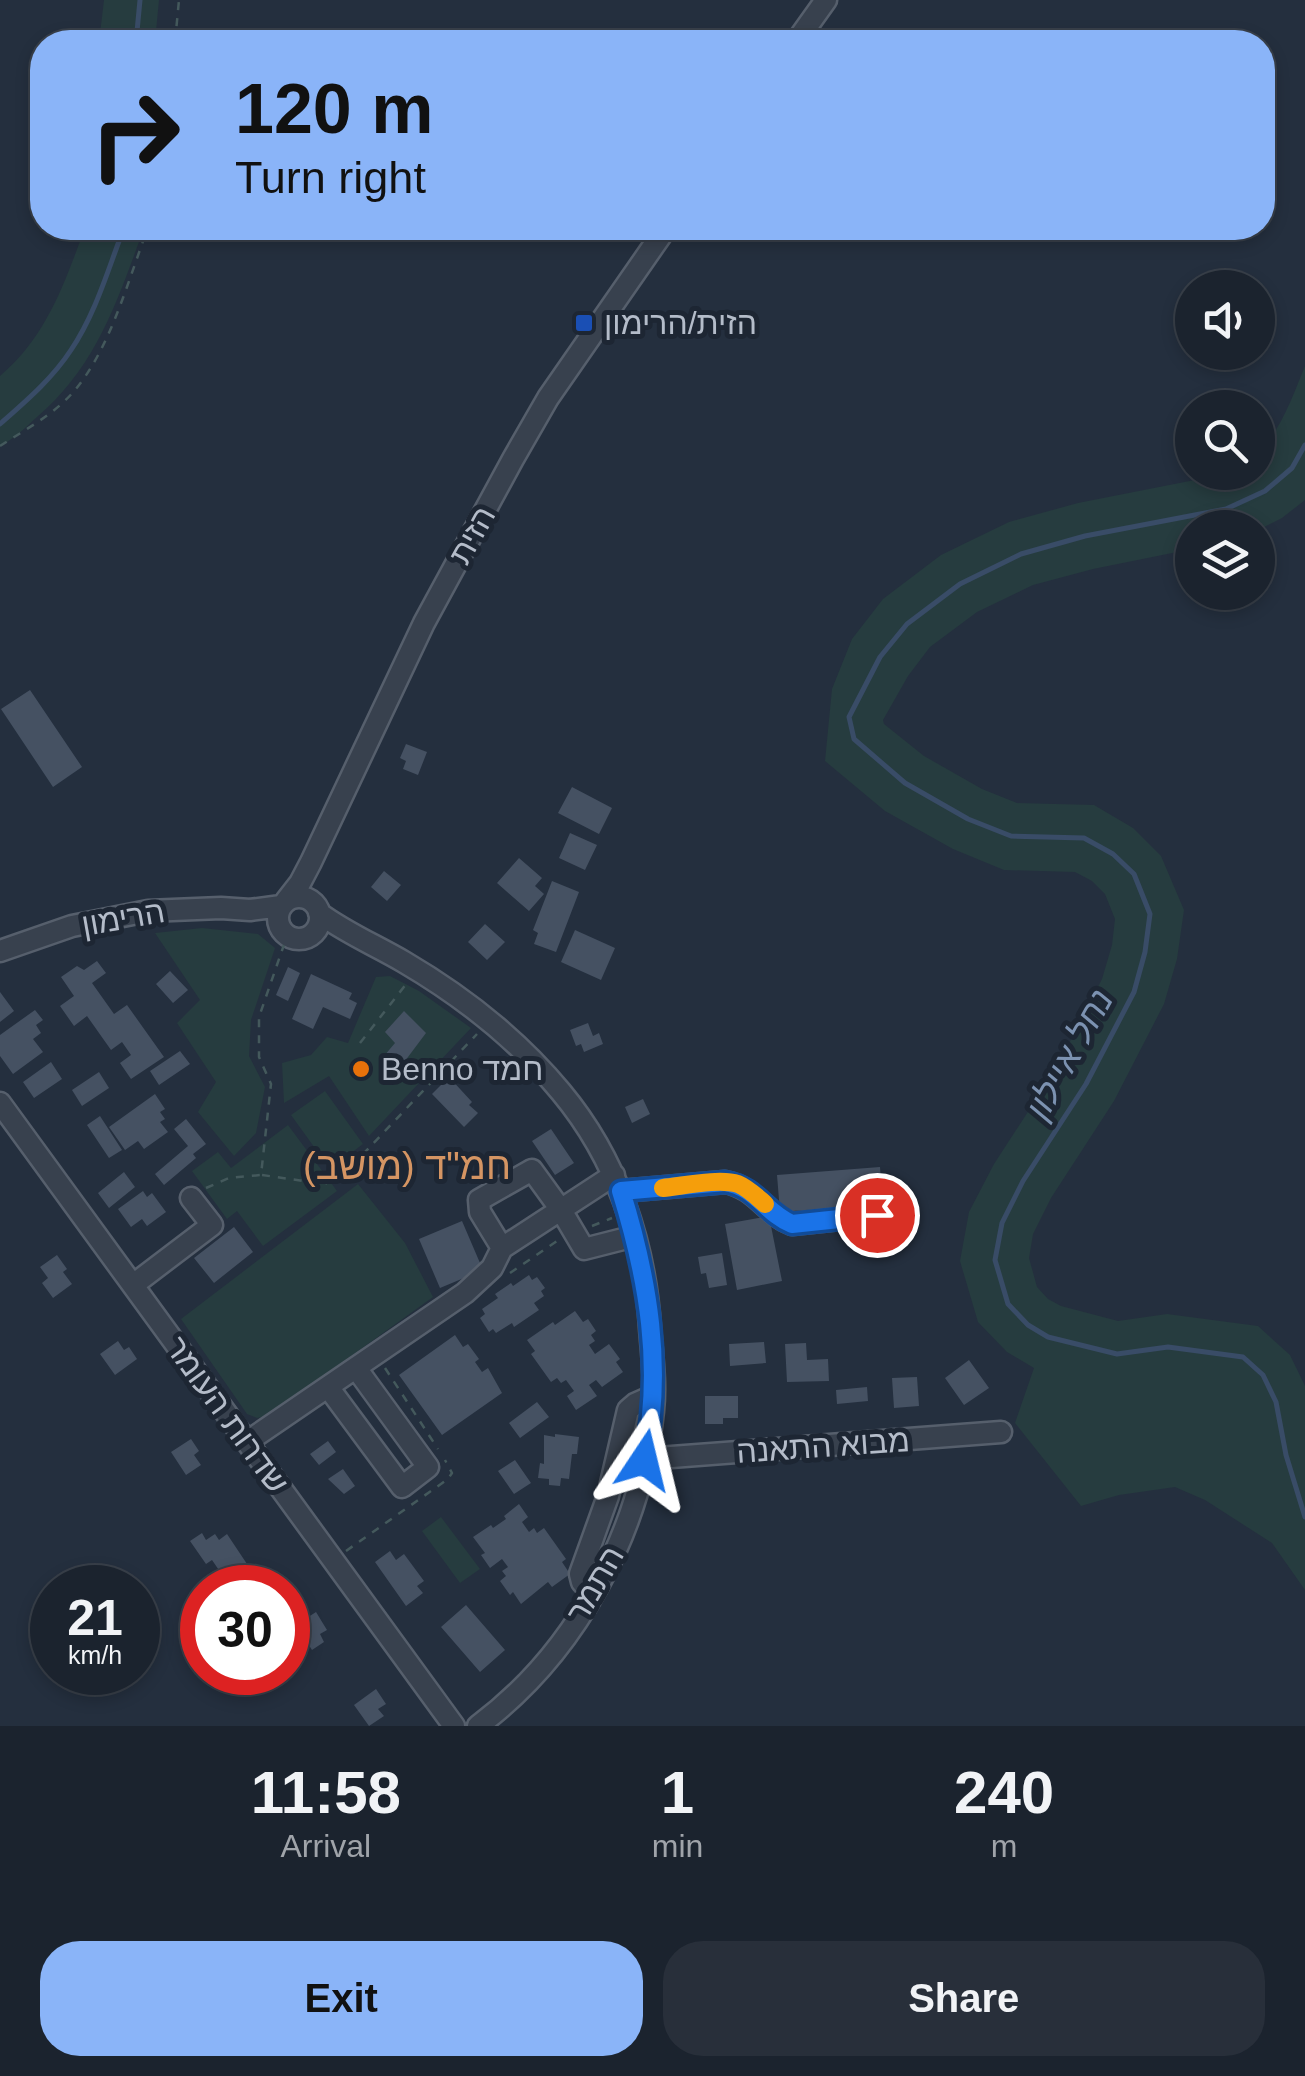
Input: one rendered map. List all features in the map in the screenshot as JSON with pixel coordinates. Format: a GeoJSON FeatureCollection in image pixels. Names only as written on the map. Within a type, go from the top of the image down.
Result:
{"type":"FeatureCollection","features":[{"type":"Feature","properties":{"kind":"street"},"geometry":{"type":"LineString","coordinates":[[805,30],[826,0]]}},
{"type":"Feature","properties":{"kind":"street","name":"הזית"},"geometry":{"type":"LineString","coordinates":[[288,921],[300,883],[424,623],[548,398],[658,240]]}},
{"type":"Feature","properties":{"kind":"street"},"geometry":{"type":"LineString","coordinates":[[310,862],[312,893],[318,909],[318,927],[314,934],[288,921],[292,898],[306,898],[318,909]]}},
{"type":"Feature","properties":{"kind":"street","name":"התמר"},"geometry":{"type":"LineString","coordinates":[[318,909],[355,937],[418,970],[488,1022],[558,1088],[584,1120],[617,1183],[643,1270],[654,1396],[644,1460],[626,1530],[592,1594],[556,1648],[528,1682],[478,1726]]}},
{"type":"Feature","properties":{"kind":"street","name":"הרימון"},"geometry":{"type":"LineString","coordinates":[[0,951],[72,926],[148,910],[250,910],[288,921]]}},
{"type":"Feature","properties":{"kind":"street","name":"התמר"},"geometry":{"type":"LineString","coordinates":[[288,921],[355,937]]}},
{"type":"Feature","properties":{"kind":"street","name":"שדרות העומר"},"geometry":{"type":"LineString","coordinates":[[0,1103],[454,1726]]}},
{"type":"Feature","properties":{"kind":"street"},"geometry":{"type":"LineString","coordinates":[[502,1248],[480,1212],[479,1200],[532,1170],[584,1249],[635,1236]]}},
{"type":"Feature","properties":{"kind":"street"},"geometry":{"type":"LineString","coordinates":[[247,1442],[466,1293],[492,1268],[502,1248],[560,1210],[617,1183],[738,1184],[750,1190],[781,1220],[792,1224],[877,1215]]}},
{"type":"Feature","properties":{"kind":"street"},"geometry":{"type":"LineString","coordinates":[[133,1286],[212,1225],[192,1198]]}},
{"type":"Feature","properties":{"kind":"street"},"geometry":{"type":"LineString","coordinates":[[328,1386],[402,1487],[428,1468],[356,1368]]}},
{"type":"Feature","properties":{"kind":"street"},"geometry":{"type":"LineString","coordinates":[[342,1406],[369,1387]]}},
{"type":"Feature","properties":{"kind":"street"},"geometry":{"type":"LineString","coordinates":[[592,1594],[580,1574],[608,1496],[628,1410],[654,1396]]}},
{"type":"Feature","properties":{"kind":"street","name":"מבוא התאנה"},"geometry":{"type":"LineString","coordinates":[[644,1460],[1001,1432]]}},
{"type":"Feature","properties":{"kind":"path"},"geometry":{"type":"LineString","coordinates":[[177,30],[179,0]]}},
{"type":"Feature","properties":{"kind":"path"},"geometry":{"type":"LineString","coordinates":[[0,446],[52,412],[75,390],[104,343],[143,240]]}},
{"type":"Feature","properties":{"kind":"path"},"geometry":{"type":"LineString","coordinates":[[261,1174],[271,1084],[259,1057],[258,1016],[288,921]]}},
{"type":"Feature","properties":{"kind":"path"},"geometry":{"type":"LineString","coordinates":[[360,1044],[418,970]]}},
{"type":"Feature","properties":{"kind":"path"},"geometry":{"type":"LineString","coordinates":[[192,1198],[230,1178],[261,1174],[324,1184],[349,1170],[488,1022]]}},
{"type":"Feature","properties":{"kind":"green space"},"geometry":{"type":"Polygon","coordinates":[[[104,0],[159,0],[156,30],[100,30],[104,0]]]}},
{"type":"Feature","properties":{"kind":"green space"},"geometry":{"type":"Polygon","coordinates":[[[80,240],[140,240],[115,306],[90,354],[58,397],[0,446],[0,376],[30,344],[61,289],[80,240]]]}},
{"type":"Feature","properties":{"kind":"green space"},"geometry":{"type":"Polygon","coordinates":[[[1305,366],[1305,500],[1275,522],[1275,510],[1175,510],[1175,552],[1033,585],[977,612],[930,647],[883,720],[924,756],[982,789],[1017,803],[1094,805],[1133,828],[1161,856],[1184,910],[1177,959],[1164,1004],[1114,1101],[1051,1198],[1033,1234],[1029,1258],[1037,1287],[1061,1306],[1118,1321],[1167,1314],[1258,1326],[1290,1355],[1305,1386],[1305,1590],[1272,1543],[1205,1500],[1175,1487],[1119,1495],[1081,1506],[1015,1423],[1034,1368],[1007,1352],[978,1322],[960,1261],[969,1212],[994,1164],[1057,1067],[1102,979],[1115,919],[1105,894],[1075,872],[1004,870],[953,849],[885,811],[825,761],[832,689],[852,639],[883,599],[941,555],[1009,522],[1078,503],[1175,484],[1175,490],[1275,490],[1275,431],[1305,366]]]}},
{"type":"Feature","properties":{"kind":"green space"},"geometry":{"type":"Polygon","coordinates":[[[202,928],[258,934],[275,948],[251,1020],[249,1056],[265,1087],[256,1133],[234,1156],[198,1112],[216,1082],[177,1023],[200,1000],[155,933],[202,928]]]}},
{"type":"Feature","properties":{"kind":"green space"},"geometry":{"type":"Polygon","coordinates":[[[390,976],[419,991],[471,1028],[369,1136],[329,1076],[284,1103],[282,1063],[311,1055],[327,1037],[348,1043],[376,977],[390,976]]]}},
{"type":"Feature","properties":{"kind":"green space"},"geometry":{"type":"Polygon","coordinates":[[[325,1091],[363,1144],[330,1169],[291,1115],[325,1091]]]}},
{"type":"Feature","properties":{"kind":"green space"},"geometry":{"type":"Polygon","coordinates":[[[288,1125],[337,1191],[263,1246],[237,1211],[227,1219],[192,1171],[218,1152],[231,1168],[288,1125]]]}},
{"type":"Feature","properties":{"kind":"green space"},"geometry":{"type":"Polygon","coordinates":[[[358,1184],[405,1243],[433,1297],[268,1416],[257,1418],[247,1414],[181,1319],[358,1184]]]}},
{"type":"Feature","properties":{"kind":"green space"},"geometry":{"type":"Polygon","coordinates":[[[441,1517],[480,1569],[460,1583],[422,1531],[441,1517]]]}},
{"type":"Feature","properties":{"kind":"building"},"geometry":{"type":"Polygon","coordinates":[[[30,690],[82,767],[53,787],[1,709],[30,690]]]}},
{"type":"Feature","properties":{"kind":"building"},"geometry":{"type":"Polygon","coordinates":[[[406,744],[427,752],[418,775],[403,769],[406,761],[400,758],[406,744]]]}},
{"type":"Feature","properties":{"kind":"building"},"geometry":{"type":"Polygon","coordinates":[[[572,787],[612,808],[599,834],[558,813],[572,787]]]}},
{"type":"Feature","properties":{"kind":"building"},"geometry":{"type":"Polygon","coordinates":[[[570,833],[597,845],[585,870],[559,858],[570,833]]]}},
{"type":"Feature","properties":{"kind":"building"},"geometry":{"type":"Polygon","coordinates":[[[519,858],[542,878],[535,886],[544,894],[529,911],[497,883],[519,858]]]}},
{"type":"Feature","properties":{"kind":"building"},"geometry":{"type":"Polygon","coordinates":[[[384,871],[401,885],[387,901],[371,887],[384,871]]]}},
{"type":"Feature","properties":{"kind":"building"},"geometry":{"type":"Polygon","coordinates":[[[552,881],[579,892],[556,952],[534,944],[538,933],[533,930],[552,881]]]}},
{"type":"Feature","properties":{"kind":"building"},"geometry":{"type":"Polygon","coordinates":[[[485,924],[505,942],[487,960],[468,942],[485,924]]]}},
{"type":"Feature","properties":{"kind":"building"},"geometry":{"type":"Polygon","coordinates":[[[575,930],[615,948],[601,980],[561,962],[575,930]]]}},
{"type":"Feature","properties":{"kind":"building"},"geometry":{"type":"Polygon","coordinates":[[[97,961],[106,973],[92,983],[114,1014],[127,1005],[164,1057],[131,1079],[120,1063],[131,1055],[122,1042],[111,1050],[87,1016],[74,1026],[60,1006],[74,996],[61,977],[77,966],[84,970],[97,961]]]}},
{"type":"Feature","properties":{"kind":"building"},"geometry":{"type":"Polygon","coordinates":[[[288,967],[300,973],[288,1001],[276,995],[288,967]]]}},
{"type":"Feature","properties":{"kind":"building"},"geometry":{"type":"Polygon","coordinates":[[[170,971],[188,990],[173,1003],[156,984],[170,971]]]}},
{"type":"Feature","properties":{"kind":"building"},"geometry":{"type":"Polygon","coordinates":[[[311,974],[352,993],[349,999],[357,1003],[350,1019],[323,1007],[313,1029],[292,1019],[311,974]]]}},
{"type":"Feature","properties":{"kind":"building"},"geometry":{"type":"Polygon","coordinates":[[[0,992],[14,1011],[0,1022],[0,992]]]}},
{"type":"Feature","properties":{"kind":"building"},"geometry":{"type":"Polygon","coordinates":[[[35,1010],[43,1020],[36,1025],[41,1033],[33,1039],[43,1052],[13,1074],[0,1056],[0,1035],[35,1010]]]}},
{"type":"Feature","properties":{"kind":"building"},"geometry":{"type":"Polygon","coordinates":[[[404,1011],[426,1033],[399,1069],[384,1056],[395,1043],[385,1032],[404,1011]]]}},
{"type":"Feature","properties":{"kind":"building"},"geometry":{"type":"Polygon","coordinates":[[[588,1023],[593,1036],[599,1033],[603,1044],[584,1052],[581,1044],[576,1046],[570,1030],[588,1023]]]}},
{"type":"Feature","properties":{"kind":"building"},"geometry":{"type":"Polygon","coordinates":[[[180,1051],[190,1064],[159,1085],[150,1071],[180,1051]]]}},
{"type":"Feature","properties":{"kind":"building","name":"Benno חמד"},"geometry":{"type":"Polygon","coordinates":[[[363,1058],[371,1066],[359,1079],[351,1071],[363,1058]]]}},
{"type":"Feature","properties":{"kind":"building"},"geometry":{"type":"Polygon","coordinates":[[[51,1062],[62,1079],[34,1098],[23,1082],[51,1062]]]}},
{"type":"Feature","properties":{"kind":"building"},"geometry":{"type":"Polygon","coordinates":[[[99,1072],[109,1088],[82,1106],[72,1090],[99,1072]]]}},
{"type":"Feature","properties":{"kind":"building"},"geometry":{"type":"Polygon","coordinates":[[[449,1077],[478,1113],[464,1127],[432,1094],[449,1077]]]}},
{"type":"Feature","properties":{"kind":"building"},"geometry":{"type":"Polygon","coordinates":[[[155,1094],[165,1109],[160,1112],[165,1119],[160,1122],[168,1132],[144,1149],[138,1141],[125,1150],[109,1127],[155,1094]]]}},
{"type":"Feature","properties":{"kind":"building"},"geometry":{"type":"Polygon","coordinates":[[[643,1099],[650,1114],[632,1123],[625,1107],[643,1099]]]}},
{"type":"Feature","properties":{"kind":"building"},"geometry":{"type":"Polygon","coordinates":[[[100,1116],[122,1150],[109,1158],[87,1125],[100,1116]]]}},
{"type":"Feature","properties":{"kind":"building"},"geometry":{"type":"Polygon","coordinates":[[[186,1119],[206,1144],[193,1154],[196,1158],[164,1185],[155,1174],[188,1146],[174,1129],[186,1119]]]}},
{"type":"Feature","properties":{"kind":"building"},"geometry":{"type":"Polygon","coordinates":[[[551,1129],[574,1163],[555,1175],[532,1141],[551,1129]]]}},
{"type":"Feature","properties":{"kind":"building"},"geometry":{"type":"Polygon","coordinates":[[[880,1167],[883,1204],[780,1212],[777,1175],[880,1167]]]}},
{"type":"Feature","properties":{"kind":"building"},"geometry":{"type":"Polygon","coordinates":[[[124,1172],[135,1187],[109,1208],[98,1193],[124,1172]]]}},
{"type":"Feature","properties":{"kind":"building"},"geometry":{"type":"Polygon","coordinates":[[[143,1191],[147,1197],[152,1193],[166,1212],[147,1226],[142,1219],[131,1227],[118,1209],[143,1191]]]}},
{"type":"Feature","properties":{"kind":"building"},"geometry":{"type":"Polygon","coordinates":[[[769,1216],[782,1281],[737,1290],[725,1224],[769,1216]]]}},
{"type":"Feature","properties":{"kind":"building"},"geometry":{"type":"Polygon","coordinates":[[[462,1221],[483,1270],[440,1288],[419,1239],[462,1221]]]}},
{"type":"Feature","properties":{"kind":"building"},"geometry":{"type":"Polygon","coordinates":[[[234,1227],[253,1252],[214,1283],[194,1258],[234,1227]]]}},
{"type":"Feature","properties":{"kind":"building"},"geometry":{"type":"Polygon","coordinates":[[[722,1253],[727,1285],[709,1288],[698,1257],[722,1253]]]}},
{"type":"Feature","properties":{"kind":"building"},"geometry":{"type":"Polygon","coordinates":[[[57,1255],[72,1284],[53,1298],[42,1283],[48,1278],[40,1267],[57,1255]]]}},
{"type":"Feature","properties":{"kind":"building"},"geometry":{"type":"Polygon","coordinates":[[[529,1275],[532,1280],[537,1277],[545,1288],[541,1291],[544,1296],[534,1303],[539,1310],[514,1327],[512,1323],[496,1333],[493,1329],[489,1332],[480,1318],[485,1314],[482,1309],[498,1298],[495,1294],[529,1275]]]}},
{"type":"Feature","properties":{"kind":"building"},"geometry":{"type":"Polygon","coordinates":[[[575,1311],[583,1322],[588,1319],[596,1331],[591,1335],[595,1341],[589,1345],[595,1354],[609,1344],[620,1359],[616,1362],[623,1372],[602,1387],[596,1380],[589,1385],[597,1396],[576,1410],[567,1396],[574,1391],[566,1380],[561,1383],[557,1378],[551,1382],[531,1354],[535,1351],[527,1340],[575,1311]]]}},
{"type":"Feature","properties":{"kind":"building"},"geometry":{"type":"Polygon","coordinates":[[[455,1335],[479,1359],[475,1362],[482,1372],[488,1368],[502,1393],[442,1435],[399,1375],[455,1335]]]}},
{"type":"Feature","properties":{"kind":"building"},"geometry":{"type":"Polygon","coordinates":[[[118,1341],[124,1350],[129,1347],[137,1359],[115,1375],[100,1354],[118,1341]]]}},
{"type":"Feature","properties":{"kind":"building"},"geometry":{"type":"Polygon","coordinates":[[[764,1342],[766,1363],[730,1366],[729,1344],[764,1342]]]}},
{"type":"Feature","properties":{"kind":"building"},"geometry":{"type":"Polygon","coordinates":[[[806,1343],[807,1360],[828,1359],[829,1381],[787,1382],[785,1344],[806,1343]]]}},
{"type":"Feature","properties":{"kind":"building"},"geometry":{"type":"Polygon","coordinates":[[[969,1360],[989,1388],[964,1405],[945,1378],[969,1360]]]}},
{"type":"Feature","properties":{"kind":"building"},"geometry":{"type":"Polygon","coordinates":[[[917,1377],[919,1406],[894,1408],[892,1378],[917,1377]]]}},
{"type":"Feature","properties":{"kind":"building"},"geometry":{"type":"Polygon","coordinates":[[[867,1387],[868,1401],[837,1404],[836,1390],[867,1387]]]}},
{"type":"Feature","properties":{"kind":"building"},"geometry":{"type":"Polygon","coordinates":[[[705,1396],[738,1396],[738,1418],[723,1418],[723,1424],[705,1424],[705,1396]]]}},
{"type":"Feature","properties":{"kind":"building"},"geometry":{"type":"Polygon","coordinates":[[[537,1402],[549,1417],[520,1438],[509,1423],[537,1402]]]}},
{"type":"Feature","properties":{"kind":"building"},"geometry":{"type":"Polygon","coordinates":[[[544,1435],[579,1437],[569,1479],[561,1478],[560,1486],[538,1478],[540,1463],[544,1464],[544,1435]]]}},
{"type":"Feature","properties":{"kind":"building"},"geometry":{"type":"Polygon","coordinates":[[[191,1439],[199,1451],[194,1455],[201,1465],[186,1475],[171,1452],[191,1439]]]}},
{"type":"Feature","properties":{"kind":"building"},"geometry":{"type":"Polygon","coordinates":[[[328,1441],[336,1452],[319,1465],[310,1454],[328,1441]]]}},
{"type":"Feature","properties":{"kind":"building"},"geometry":{"type":"Polygon","coordinates":[[[515,1460],[531,1483],[514,1494],[498,1471],[515,1460]]]}},
{"type":"Feature","properties":{"kind":"building"},"geometry":{"type":"Polygon","coordinates":[[[343,1469],[355,1486],[344,1494],[328,1479],[343,1469]]]}},
{"type":"Feature","properties":{"kind":"building"},"geometry":{"type":"Polygon","coordinates":[[[519,1504],[528,1517],[522,1522],[529,1532],[534,1528],[537,1533],[544,1528],[566,1559],[562,1562],[570,1574],[552,1587],[548,1582],[521,1604],[500,1581],[506,1576],[502,1571],[508,1567],[502,1559],[490,1568],[473,1537],[506,1519],[504,1516],[519,1504]]]}},
{"type":"Feature","properties":{"kind":"building"},"geometry":{"type":"Polygon","coordinates":[[[202,1533],[206,1540],[215,1534],[219,1540],[227,1534],[248,1565],[215,1565],[212,1560],[206,1564],[190,1541],[202,1533]]]}},
{"type":"Feature","properties":{"kind":"building"},"geometry":{"type":"Polygon","coordinates":[[[390,1551],[396,1560],[404,1554],[424,1581],[417,1586],[423,1593],[406,1606],[375,1562],[390,1551]]]}},
{"type":"Feature","properties":{"kind":"building"},"geometry":{"type":"Polygon","coordinates":[[[466,1605],[505,1650],[480,1672],[441,1627],[466,1605]]]}},
{"type":"Feature","properties":{"kind":"building"},"geometry":{"type":"Polygon","coordinates":[[[316,1612],[327,1630],[320,1634],[324,1642],[312,1650],[310,1647],[310,1616],[316,1612]]]}},
{"type":"Feature","properties":{"kind":"building"},"geometry":{"type":"Polygon","coordinates":[[[376,1689],[386,1704],[378,1709],[384,1716],[369,1726],[354,1705],[376,1689]]]}},
{"type":"Feature","properties":{"kind":"waterway"},"geometry":{"type":"LineString","coordinates":[[137,30],[140,0]]}},
{"type":"Feature","properties":{"kind":"waterway"},"geometry":{"type":"LineString","coordinates":[[0,424],[64,361],[95,306],[120,240]]}},
{"type":"Feature","properties":{"kind":"waterway","name":"נחל איילון"},"geometry":{"type":"LineString","coordinates":[[1305,445],[1292,468],[1265,491],[1226,509],[1085,536],[1021,554],[960,584],[907,624],[880,657],[849,717],[854,739],[905,783],[968,819],[1011,836],[1084,838],[1113,854],[1134,874],[1150,914],[1134,992],[1086,1084],[1023,1181],[1002,1223],[995,1260],[1008,1304],[1028,1325],[1048,1337],[1117,1354],[1168,1347],[1243,1357],[1263,1375],[1276,1402],[1286,1455],[1305,1517]]}},
{"type":"Feature","properties":{"kind":"slow traffic"},"geometry":{"type":"LineString","coordinates":[[663,1188],[738,1184],[765,1204]]}},
{"type":"Feature","properties":{"kind":"place","name":"הזית/הרימון"},"geometry":{"type":"Point","coordinates":[584,323]}},
{"type":"Feature","properties":{"kind":"place","name":"Benno חמד"},"geometry":{"type":"Point","coordinates":[361,1069]}},
{"type":"Feature","properties":{"kind":"district","name":"חמ\"ד (מושב)"},"geometry":{"type":"Point","coordinates":[407,1166]}},
{"type":"Feature","properties":{"kind":"route"},"geometry":{"type":"LineString","coordinates":[[644,1460],[654,1406],[649,1312],[643,1270],[621,1191],[725,1182],[750,1190],[781,1220],[792,1224],[877,1215]]}}]}
